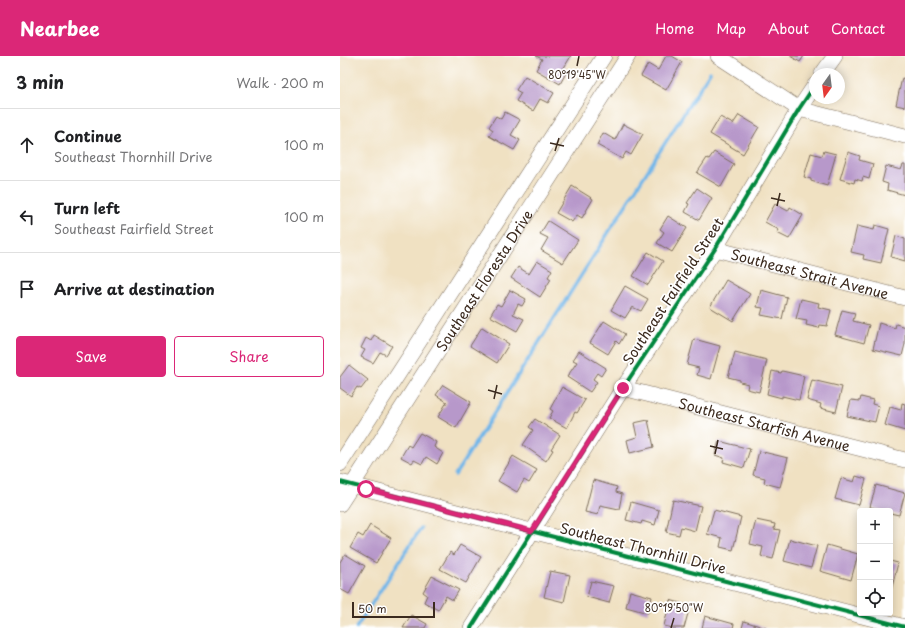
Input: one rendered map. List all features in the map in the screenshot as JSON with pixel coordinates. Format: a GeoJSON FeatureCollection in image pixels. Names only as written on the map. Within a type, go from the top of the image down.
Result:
{"type":"FeatureCollection","features":[{"type":"Feature","properties":{"kind":"street","name":"Southeast Floresta Drive"},"geometry":{"type":"LineString","coordinates":[[340,464],[604,56]]}},
{"type":"Feature","properties":{"kind":"street","name":"Southeast Floresta Drive"},"geometry":{"type":"LineString","coordinates":[[340,504],[346,484],[628,56]]}},
{"type":"Feature","properties":{"kind":"street"},"geometry":{"type":"LineString","coordinates":[[718,56],[799,109],[905,136]]}},
{"type":"Feature","properties":{"kind":"street"},"geometry":{"type":"LineString","coordinates":[[826,68],[834,56]]}},
{"type":"Feature","properties":{"kind":"street","name":"Southeast Fairfield Street"},"geometry":{"type":"LineString","coordinates":[[471,628],[623,388],[715,249],[809,94]]}},
{"type":"Feature","properties":{"kind":"street","name":"Southeast Strait Avenue"},"geometry":{"type":"LineString","coordinates":[[715,249],[905,298]]}},
{"type":"Feature","properties":{"kind":"street","name":"Southeast Starfish Avenue"},"geometry":{"type":"LineString","coordinates":[[623,388],[905,460]]}},
{"type":"Feature","properties":{"kind":"street","name":"Southeast Thornhill Drive"},"geometry":{"type":"LineString","coordinates":[[346,484],[905,627]]}},
{"type":"Feature","properties":{"kind":"building"},"geometry":{"type":"Polygon","coordinates":[[[536,56],[571,56],[562,71],[566,73],[560,84],[536,70],[542,59],[536,56]]]}},
{"type":"Feature","properties":{"kind":"building"},"geometry":{"type":"Polygon","coordinates":[[[666,56],[672,56],[682,62],[666,90],[641,76],[648,64],[658,70],[666,56]]]}},
{"type":"Feature","properties":{"kind":"building"},"geometry":{"type":"Polygon","coordinates":[[[790,56],[804,56],[800,62],[790,56]]]}},
{"type":"Feature","properties":{"kind":"building"},"geometry":{"type":"Polygon","coordinates":[[[525,76],[554,93],[548,103],[540,99],[533,111],[516,101],[521,93],[516,90],[525,76]]]}},
{"type":"Feature","properties":{"kind":"building"},"geometry":{"type":"Polygon","coordinates":[[[902,78],[905,79],[905,107],[896,105],[902,78]]]}},
{"type":"Feature","properties":{"kind":"building"},"geometry":{"type":"Polygon","coordinates":[[[505,112],[520,120],[511,135],[520,140],[514,150],[489,136],[493,130],[489,127],[496,116],[501,119],[505,112]]]}},
{"type":"Feature","properties":{"kind":"building"},"geometry":{"type":"Polygon","coordinates":[[[739,115],[759,127],[743,154],[710,134],[720,117],[733,124],[739,115]]]}},
{"type":"Feature","properties":{"kind":"building"},"geometry":{"type":"Polygon","coordinates":[[[623,124],[643,134],[631,155],[626,152],[622,159],[597,145],[603,133],[615,140],[623,124]]]}},
{"type":"Feature","properties":{"kind":"building"},"geometry":{"type":"Polygon","coordinates":[[[824,151],[836,154],[827,186],[804,177],[811,153],[822,156],[824,151]]]}},
{"type":"Feature","properties":{"kind":"building"},"geometry":{"type":"Polygon","coordinates":[[[714,152],[734,164],[721,187],[697,173],[707,158],[709,159],[714,152]]]}},
{"type":"Feature","properties":{"kind":"building"},"geometry":{"type":"Polygon","coordinates":[[[848,152],[860,156],[859,160],[873,164],[869,179],[863,177],[862,181],[855,179],[854,183],[840,179],[848,152]]]}},
{"type":"Feature","properties":{"kind":"building"},"geometry":{"type":"Polygon","coordinates":[[[903,165],[905,165],[905,195],[887,190],[888,184],[882,182],[886,166],[901,170],[903,165]]]}},
{"type":"Feature","properties":{"kind":"building"},"geometry":{"type":"Polygon","coordinates":[[[572,186],[593,199],[582,218],[577,215],[572,222],[556,213],[572,186]]]}},
{"type":"Feature","properties":{"kind":"building"},"geometry":{"type":"Polygon","coordinates":[[[697,188],[712,198],[699,220],[685,212],[689,204],[687,203],[697,188]]]}},
{"type":"Feature","properties":{"kind":"building"},"geometry":{"type":"Polygon","coordinates":[[[775,204],[788,211],[790,207],[803,215],[789,239],[777,233],[779,230],[765,222],[775,204]]]}},
{"type":"Feature","properties":{"kind":"building"},"geometry":{"type":"Polygon","coordinates":[[[668,216],[687,228],[672,252],[657,243],[664,232],[660,229],[668,216]]]}},
{"type":"Feature","properties":{"kind":"building"},"geometry":{"type":"Polygon","coordinates":[[[548,221],[578,240],[563,263],[541,250],[548,238],[540,234],[548,221]]]}},
{"type":"Feature","properties":{"kind":"building"},"geometry":{"type":"Polygon","coordinates":[[[875,225],[889,229],[881,263],[863,259],[864,255],[851,252],[857,226],[874,230],[875,225]]]}},
{"type":"Feature","properties":{"kind":"building"},"geometry":{"type":"Polygon","coordinates":[[[896,236],[905,239],[905,261],[891,257],[896,236]]]}},
{"type":"Feature","properties":{"kind":"building"},"geometry":{"type":"Polygon","coordinates":[[[648,252],[663,261],[648,285],[633,276],[648,252]]]}},
{"type":"Feature","properties":{"kind":"building"},"geometry":{"type":"Polygon","coordinates":[[[537,261],[552,270],[548,277],[551,279],[540,297],[511,278],[518,267],[529,274],[537,261]]]}},
{"type":"Feature","properties":{"kind":"building"},"geometry":{"type":"Polygon","coordinates":[[[726,280],[750,294],[733,321],[710,307],[726,280]]]}},
{"type":"Feature","properties":{"kind":"building"},"geometry":{"type":"Polygon","coordinates":[[[625,286],[648,299],[641,311],[632,307],[625,318],[611,310],[625,286]]]}},
{"type":"Feature","properties":{"kind":"building"},"geometry":{"type":"Polygon","coordinates":[[[510,290],[526,299],[522,306],[518,304],[513,314],[524,319],[517,331],[490,316],[497,304],[501,306],[510,290]]]}},
{"type":"Feature","properties":{"kind":"building"},"geometry":{"type":"Polygon","coordinates":[[[761,290],[787,297],[782,319],[761,315],[763,308],[757,307],[761,290]]]}},
{"type":"Feature","properties":{"kind":"building"},"geometry":{"type":"Polygon","coordinates":[[[801,299],[819,303],[818,307],[831,310],[827,326],[820,325],[819,328],[806,325],[807,321],[796,319],[801,299]]]}},
{"type":"Feature","properties":{"kind":"building"},"geometry":{"type":"Polygon","coordinates":[[[842,310],[855,313],[853,321],[869,325],[864,343],[835,335],[842,310]]]}},
{"type":"Feature","properties":{"kind":"building"},"geometry":{"type":"Polygon","coordinates":[[[604,321],[625,334],[619,344],[616,341],[608,354],[590,343],[604,321]]]}},
{"type":"Feature","properties":{"kind":"building"},"geometry":{"type":"Polygon","coordinates":[[[879,323],[895,328],[896,324],[905,327],[905,344],[902,356],[873,349],[879,323]]]}},
{"type":"Feature","properties":{"kind":"building"},"geometry":{"type":"Polygon","coordinates":[[[482,327],[509,344],[497,363],[470,346],[482,327]]]}},
{"type":"Feature","properties":{"kind":"building"},"geometry":{"type":"Polygon","coordinates":[[[374,335],[392,346],[386,355],[380,352],[373,363],[361,357],[365,350],[361,348],[366,338],[371,341],[374,335]]]}},
{"type":"Feature","properties":{"kind":"building"},"geometry":{"type":"Polygon","coordinates":[[[694,339],[720,346],[711,379],[697,375],[699,368],[687,365],[694,339]]]}},
{"type":"Feature","properties":{"kind":"building"},"geometry":{"type":"Polygon","coordinates":[[[579,351],[606,368],[601,376],[597,373],[593,379],[597,382],[590,392],[567,377],[577,362],[573,360],[579,351]]]}},
{"type":"Feature","properties":{"kind":"building"},"geometry":{"type":"Polygon","coordinates":[[[735,352],[767,360],[759,392],[747,389],[748,384],[740,382],[740,380],[728,377],[735,352]]]}},
{"type":"Feature","properties":{"kind":"building"},"geometry":{"type":"Polygon","coordinates":[[[349,365],[368,380],[361,389],[357,387],[351,396],[340,388],[340,377],[349,365]]]}},
{"type":"Feature","properties":{"kind":"building"},"geometry":{"type":"Polygon","coordinates":[[[772,371],[781,373],[782,371],[804,376],[799,400],[767,394],[772,371]]]}},
{"type":"Feature","properties":{"kind":"building"},"geometry":{"type":"Polygon","coordinates":[[[812,380],[842,387],[836,412],[820,408],[821,404],[807,400],[812,380]]]}},
{"type":"Feature","properties":{"kind":"building"},"geometry":{"type":"Polygon","coordinates":[[[443,385],[471,402],[456,428],[438,417],[447,402],[436,395],[443,385]]]}},
{"type":"Feature","properties":{"kind":"building"},"geometry":{"type":"Polygon","coordinates":[[[562,387],[585,400],[577,413],[575,412],[567,428],[549,418],[553,411],[550,409],[562,387]]]}},
{"type":"Feature","properties":{"kind":"building"},"geometry":{"type":"Polygon","coordinates":[[[861,397],[873,400],[872,404],[879,406],[875,422],[847,416],[851,400],[860,401],[861,397]]]}},
{"type":"Feature","properties":{"kind":"building"},"geometry":{"type":"Polygon","coordinates":[[[902,403],[905,404],[905,431],[885,425],[890,407],[901,410],[902,403]]]}},
{"type":"Feature","properties":{"kind":"building"},"geometry":{"type":"Polygon","coordinates":[[[535,419],[560,435],[551,449],[553,450],[546,461],[523,445],[533,430],[529,427],[535,419]]]}},
{"type":"Feature","properties":{"kind":"building"},"geometry":{"type":"Polygon","coordinates":[[[648,420],[654,447],[630,453],[627,440],[637,437],[634,423],[648,420]]]}},
{"type":"Feature","properties":{"kind":"building"},"geometry":{"type":"Polygon","coordinates":[[[420,433],[436,442],[434,447],[443,453],[437,464],[426,457],[422,464],[414,460],[412,463],[401,457],[408,445],[411,447],[420,433]]]}},
{"type":"Feature","properties":{"kind":"building"},"geometry":{"type":"Polygon","coordinates":[[[719,441],[750,449],[744,468],[723,462],[724,458],[715,455],[719,441]]]}},
{"type":"Feature","properties":{"kind":"building"},"geometry":{"type":"Polygon","coordinates":[[[759,451],[788,458],[780,487],[764,483],[765,478],[753,475],[759,451]]]}},
{"type":"Feature","properties":{"kind":"building"},"geometry":{"type":"Polygon","coordinates":[[[513,456],[537,470],[529,483],[524,480],[517,492],[498,481],[513,456]]]}},
{"type":"Feature","properties":{"kind":"building"},"geometry":{"type":"Polygon","coordinates":[[[856,476],[866,479],[859,505],[835,499],[841,478],[854,482],[856,476]]]}},
{"type":"Feature","properties":{"kind":"building"},"geometry":{"type":"Polygon","coordinates":[[[593,480],[617,487],[616,492],[622,494],[619,509],[600,505],[598,515],[585,512],[593,480]]]}},
{"type":"Feature","properties":{"kind":"building"},"geometry":{"type":"Polygon","coordinates":[[[876,485],[905,493],[899,515],[893,514],[893,508],[870,507],[876,485]]]}},
{"type":"Feature","properties":{"kind":"building"},"geometry":{"type":"Polygon","coordinates":[[[673,500],[701,506],[695,531],[681,527],[679,535],[666,532],[673,500]]]}},
{"type":"Feature","properties":{"kind":"building"},"geometry":{"type":"Polygon","coordinates":[[[631,502],[659,510],[655,525],[642,521],[641,524],[626,520],[631,502]]]}},
{"type":"Feature","properties":{"kind":"building"},"geometry":{"type":"Polygon","coordinates":[[[714,510],[741,517],[733,550],[720,547],[722,538],[707,534],[714,510]]]}},
{"type":"Feature","properties":{"kind":"building"},"geometry":{"type":"Polygon","coordinates":[[[756,520],[775,524],[774,529],[780,530],[773,559],[761,556],[763,547],[750,544],[756,520]]]}},
{"type":"Feature","properties":{"kind":"building"},"geometry":{"type":"Polygon","coordinates":[[[370,525],[391,538],[376,563],[350,548],[358,534],[363,537],[370,525]]]}},
{"type":"Feature","properties":{"kind":"building"},"geometry":{"type":"Polygon","coordinates":[[[790,539],[817,546],[811,568],[784,561],[790,539]]]}},
{"type":"Feature","properties":{"kind":"building"},"geometry":{"type":"Polygon","coordinates":[[[460,545],[481,557],[466,583],[440,569],[450,552],[454,555],[460,545]]]}},
{"type":"Feature","properties":{"kind":"building"},"geometry":{"type":"Polygon","coordinates":[[[827,545],[857,554],[851,580],[820,571],[827,545]]]}},
{"type":"Feature","properties":{"kind":"building"},"geometry":{"type":"Polygon","coordinates":[[[345,554],[365,566],[349,594],[340,589],[340,562],[345,554]]]}},
{"type":"Feature","properties":{"kind":"building"},"geometry":{"type":"Polygon","coordinates":[[[893,562],[898,563],[893,583],[893,562]]]}},
{"type":"Feature","properties":{"kind":"building"},"geometry":{"type":"Polygon","coordinates":[[[550,571],[570,575],[564,602],[544,597],[550,571]]]}},
{"type":"Feature","properties":{"kind":"building"},"geometry":{"type":"Polygon","coordinates":[[[432,576],[459,590],[453,600],[446,596],[438,610],[424,602],[427,595],[423,592],[432,576]]]}},
{"type":"Feature","properties":{"kind":"building"},"geometry":{"type":"Polygon","coordinates":[[[591,581],[614,586],[609,603],[587,597],[591,581]]]}},
{"type":"Feature","properties":{"kind":"building"},"geometry":{"type":"Polygon","coordinates":[[[630,591],[652,597],[648,613],[626,607],[630,591]]]}},
{"type":"Feature","properties":{"kind":"building"},"geometry":{"type":"Polygon","coordinates":[[[670,600],[690,606],[684,628],[664,626],[670,600]]]}},
{"type":"Feature","properties":{"kind":"building"},"geometry":{"type":"Polygon","coordinates":[[[411,615],[427,624],[425,628],[403,628],[411,615]]]}},
{"type":"Feature","properties":{"kind":"building"},"geometry":{"type":"Polygon","coordinates":[[[705,616],[734,624],[733,628],[702,628],[705,616]]]}},
{"type":"Feature","properties":{"kind":"building"},"geometry":{"type":"Polygon","coordinates":[[[744,621],[766,628],[742,628],[744,621]]]}},
{"type":"Feature","properties":{"kind":"waterway"},"geometry":{"type":"LineString","coordinates":[[455,475],[710,72]]}},
{"type":"Feature","properties":{"kind":"waterway"},"geometry":{"type":"LineString","coordinates":[[356,628],[421,528]]}},
{"type":"Feature","properties":{"kind":"cycle path"},"geometry":{"type":"LineString","coordinates":[[471,628],[623,388],[715,249],[809,94]]}},
{"type":"Feature","properties":{"kind":"cycle path"},"geometry":{"type":"LineString","coordinates":[[340,482],[905,627]]}},
{"type":"Feature","properties":{"kind":"route"},"geometry":{"type":"LineString","coordinates":[[366,489],[532,531],[623,388]]}}]}
